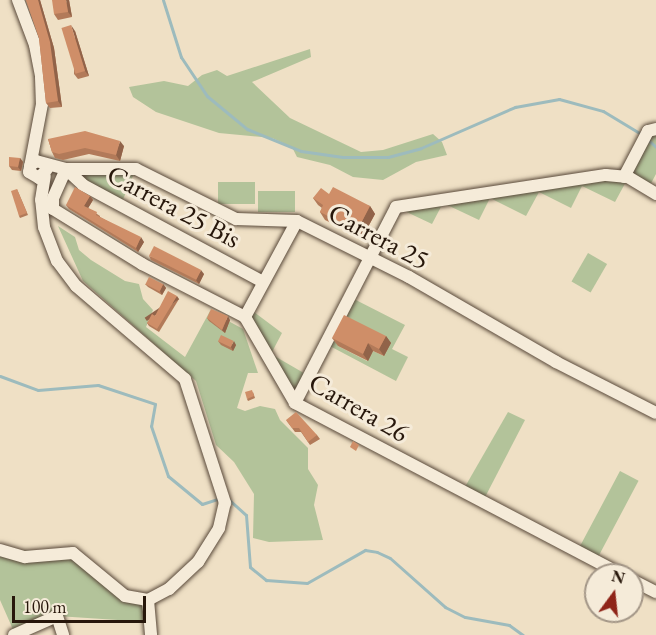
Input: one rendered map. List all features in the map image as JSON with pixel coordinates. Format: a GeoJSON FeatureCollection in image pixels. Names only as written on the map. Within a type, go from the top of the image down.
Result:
{"type":"FeatureCollection","features":[{"type":"Feature","properties":{"kind":"street"},"geometry":{"type":"LineString","coordinates":[[18,0],[35,45],[41,77],[42,104],[32,148],[30,171],[41,200]]}},
{"type":"Feature","properties":{"kind":"street"},"geometry":{"type":"LineString","coordinates":[[624,177],[654,130]]}},
{"type":"Feature","properties":{"kind":"street"},"geometry":{"type":"LineString","coordinates":[[0,550],[25,557],[73,553],[125,596],[148,600],[185,575],[214,538],[225,503],[185,379],[65,274],[44,227],[41,200],[45,169],[32,148]]}},
{"type":"Feature","properties":{"kind":"street","name":"Carrera 25"},"geometry":{"type":"LineString","coordinates":[[30,171],[36,161],[45,169],[136,169],[237,219],[297,221],[370,258],[656,413]]}},
{"type":"Feature","properties":{"kind":"street"},"geometry":{"type":"LineString","coordinates":[[64,168],[51,205],[58,215],[142,264],[245,317],[297,221]]}},
{"type":"Feature","properties":{"kind":"street","name":"Carrera 25 Bis"},"geometry":{"type":"LineString","coordinates":[[64,168],[83,185],[263,282]]}},
{"type":"Feature","properties":{"kind":"street"},"geometry":{"type":"LineString","coordinates":[[295,403],[396,207],[606,175],[624,177],[656,194]]}},
{"type":"Feature","properties":{"kind":"street","name":"Carrera 26"},"geometry":{"type":"LineString","coordinates":[[245,317],[295,403],[599,563]]}},
{"type":"Feature","properties":{"kind":"street"},"geometry":{"type":"LineString","coordinates":[[148,600],[151,635]]}},
{"type":"Feature","properties":{"kind":"street"},"geometry":{"type":"LineString","coordinates":[[14,635],[57,616],[63,635]]}},
{"type":"Feature","properties":{"kind":"green space"},"geometry":{"type":"Polygon","coordinates":[[[310,49],[311,57],[252,82],[290,118],[361,152],[383,150],[433,134],[442,142],[447,155],[416,162],[383,180],[353,177],[330,165],[297,157],[292,147],[272,138],[219,133],[156,112],[133,97],[129,87],[164,81],[188,86],[202,75],[217,70],[227,76],[310,49]]]}},
{"type":"Feature","properties":{"kind":"green space"},"geometry":{"type":"Polygon","coordinates":[[[656,129],[656,174],[648,189],[628,178],[615,202],[582,186],[571,208],[539,192],[526,216],[490,198],[479,220],[443,203],[432,224],[396,207],[624,177],[656,129]]]}},
{"type":"Feature","properties":{"kind":"green space"},"geometry":{"type":"Polygon","coordinates":[[[136,169],[121,204],[69,175],[136,169]]]}},
{"type":"Feature","properties":{"kind":"green space"},"geometry":{"type":"Polygon","coordinates":[[[218,182],[255,182],[255,204],[218,204],[218,182]]]}},
{"type":"Feature","properties":{"kind":"green space"},"geometry":{"type":"Polygon","coordinates":[[[258,191],[295,191],[295,212],[258,212],[258,191]]]}},
{"type":"Feature","properties":{"kind":"green space"},"geometry":{"type":"Polygon","coordinates":[[[58,226],[75,237],[79,250],[91,260],[125,281],[139,284],[143,299],[153,310],[146,327],[185,357],[210,311],[243,329],[258,373],[248,373],[237,408],[245,411],[260,406],[275,409],[280,420],[308,448],[308,469],[318,485],[314,505],[323,540],[269,542],[253,538],[254,494],[234,462],[216,445],[196,381],[83,281],[58,226]]]}},
{"type":"Feature","properties":{"kind":"green space"},"geometry":{"type":"Polygon","coordinates":[[[588,253],[607,264],[591,293],[572,282],[588,253]]]}},
{"type":"Feature","properties":{"kind":"green space"},"geometry":{"type":"Polygon","coordinates":[[[350,297],[405,325],[392,349],[408,357],[396,381],[326,344],[350,297]],[[349,323],[338,346],[367,361],[373,351],[384,356],[349,323]]]}},
{"type":"Feature","properties":{"kind":"green space"},"geometry":{"type":"Polygon","coordinates":[[[250,309],[282,333],[271,354],[309,376],[295,403],[248,322],[250,309]]]}},
{"type":"Feature","properties":{"kind":"green space"},"geometry":{"type":"Polygon","coordinates":[[[508,412],[525,420],[482,503],[462,492],[508,412]]]}},
{"type":"Feature","properties":{"kind":"green space"},"geometry":{"type":"Polygon","coordinates":[[[620,471],[639,481],[595,563],[576,553],[620,471]]]}},
{"type":"Feature","properties":{"kind":"green space"},"geometry":{"type":"Polygon","coordinates":[[[0,550],[63,551],[125,596],[148,600],[148,622],[57,616],[15,634],[0,600],[0,550]]]}},
{"type":"Feature","properties":{"kind":"building"},"geometry":{"type":"Polygon","coordinates":[[[26,0],[38,0],[50,42],[58,101],[46,103],[39,38],[26,0]]]}},
{"type":"Feature","properties":{"kind":"building"},"geometry":{"type":"Polygon","coordinates":[[[52,0],[66,0],[68,12],[54,14],[52,0]]]}},
{"type":"Feature","properties":{"kind":"building"},"geometry":{"type":"Polygon","coordinates":[[[71,25],[85,71],[75,74],[61,28],[71,25]]]}},
{"type":"Feature","properties":{"kind":"building"},"geometry":{"type":"Polygon","coordinates":[[[85,131],[120,141],[116,155],[85,148],[59,154],[52,152],[48,139],[85,131]]]}},
{"type":"Feature","properties":{"kind":"building"},"geometry":{"type":"Polygon","coordinates":[[[9,157],[20,158],[18,167],[9,166],[9,157]]]}},
{"type":"Feature","properties":{"kind":"building"},"geometry":{"type":"Polygon","coordinates":[[[75,187],[90,196],[84,206],[97,212],[96,215],[141,237],[136,248],[66,205],[75,187]]]}},
{"type":"Feature","properties":{"kind":"building"},"geometry":{"type":"Polygon","coordinates":[[[333,187],[370,206],[357,231],[320,212],[323,205],[313,198],[321,188],[329,194],[333,187]]]}},
{"type":"Feature","properties":{"kind":"building"},"geometry":{"type":"Polygon","coordinates":[[[17,189],[27,213],[19,216],[11,191],[17,189]]]}},
{"type":"Feature","properties":{"kind":"building"},"geometry":{"type":"Polygon","coordinates":[[[154,246],[201,270],[196,280],[149,256],[154,246]]]}},
{"type":"Feature","properties":{"kind":"building"},"geometry":{"type":"Polygon","coordinates":[[[149,277],[163,284],[160,291],[145,284],[149,277]]]}},
{"type":"Feature","properties":{"kind":"building"},"geometry":{"type":"Polygon","coordinates":[[[168,291],[177,296],[157,329],[147,323],[152,314],[155,316],[168,291]]]}},
{"type":"Feature","properties":{"kind":"building"},"geometry":{"type":"Polygon","coordinates":[[[211,309],[228,316],[222,330],[207,318],[211,309]]]}},
{"type":"Feature","properties":{"kind":"building"},"geometry":{"type":"Polygon","coordinates":[[[344,315],[386,336],[379,349],[368,343],[363,354],[332,338],[344,315]]]}},
{"type":"Feature","properties":{"kind":"building"},"geometry":{"type":"Polygon","coordinates":[[[221,335],[234,341],[231,347],[218,341],[221,335]]]}},
{"type":"Feature","properties":{"kind":"building"},"geometry":{"type":"Polygon","coordinates":[[[252,390],[254,396],[247,399],[245,392],[252,390]]]}},
{"type":"Feature","properties":{"kind":"building"},"geometry":{"type":"Polygon","coordinates":[[[296,412],[317,435],[308,442],[299,428],[292,428],[286,420],[296,412]]]}},
{"type":"Feature","properties":{"kind":"building"},"geometry":{"type":"Polygon","coordinates":[[[353,441],[359,445],[356,451],[350,447],[353,441]]]}},
{"type":"Feature","properties":{"kind":"waterway"},"geometry":{"type":"LineString","coordinates":[[163,0],[181,57],[207,96],[247,129],[301,151],[343,157],[388,157],[421,148],[515,107],[559,99],[603,111],[641,134]]}},
{"type":"Feature","properties":{"kind":"waterway"},"geometry":{"type":"LineString","coordinates":[[646,138],[656,147]]}},
{"type":"Feature","properties":{"kind":"waterway"},"geometry":{"type":"LineString","coordinates":[[0,376],[38,390],[98,385],[155,404],[151,426],[168,476],[202,504],[220,498]]}},
{"type":"Feature","properties":{"kind":"waterway"},"geometry":{"type":"LineString","coordinates":[[226,497],[246,515],[250,567],[266,580],[307,583],[365,550],[377,552],[390,558],[445,607],[465,617],[509,625],[523,635]]}}]}
